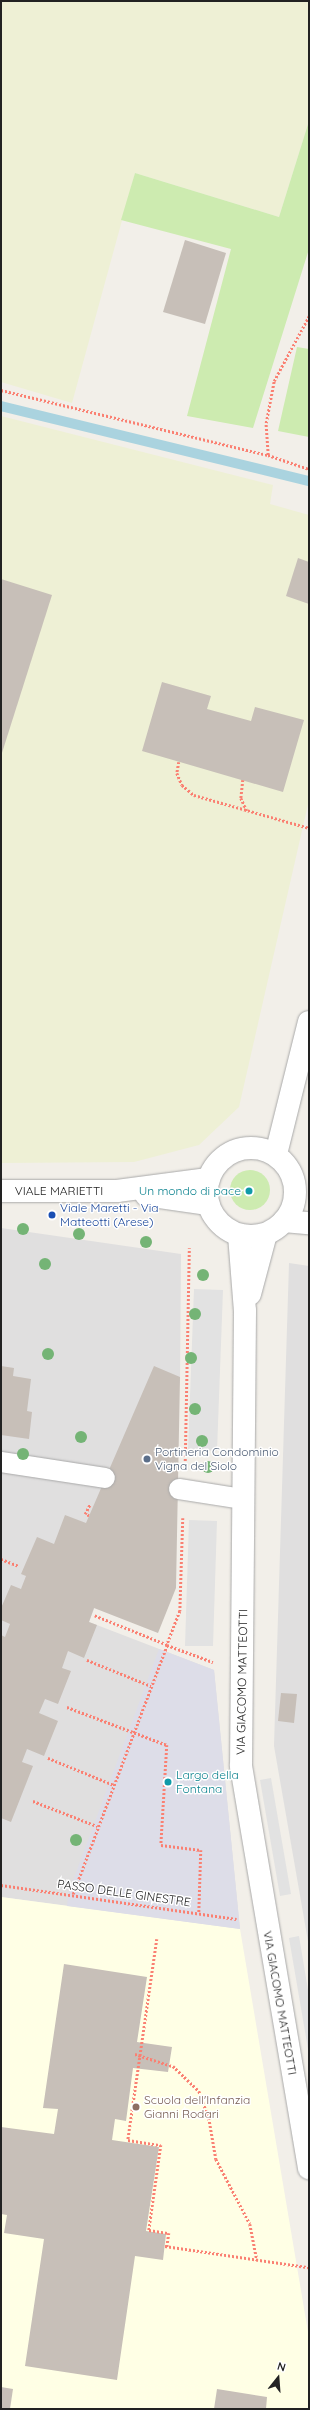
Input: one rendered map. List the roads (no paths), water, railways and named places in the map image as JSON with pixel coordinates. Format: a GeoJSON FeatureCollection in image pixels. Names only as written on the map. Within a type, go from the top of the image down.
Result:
{"type":"FeatureCollection","features":[{"type":"Feature","properties":{"kind":"street"},"geometry":{"type":"LineString","coordinates":[[276,1154],[309,1022]]}},
{"type":"Feature","properties":{"kind":"street"},"geometry":{"type":"LineString","coordinates":[[260,1148],[276,1154],[292,1173],[302,1201],[284,1221],[266,1234],[239,1235],[219,1223],[208,1204],[208,1179],[221,1158],[233,1151],[260,1148]]}},
{"type":"Feature","properties":{"kind":"street","name":"VIALE MARIETTI"},"geometry":{"type":"LineString","coordinates":[[1,1191],[117,1191],[208,1179]]}},
{"type":"Feature","properties":{"kind":"street","name":"VIALE MARIETTI"},"geometry":{"type":"LineString","coordinates":[[117,1191],[208,1204]]}},
{"type":"Feature","properties":{"kind":"street"},"geometry":{"type":"LineString","coordinates":[[284,1221],[309,1223]]}},
{"type":"Feature","properties":{"kind":"street","name":"VIA GIACOMO MATTEOTTI"},"geometry":{"type":"LineString","coordinates":[[245,1311],[266,1234]]}},
{"type":"Feature","properties":{"kind":"street","name":"VIA GIACOMO MATTEOTTI"},"geometry":{"type":"LineString","coordinates":[[239,1235],[245,1311],[241,1766],[309,2168]]}},
{"type":"Feature","properties":{"kind":"lane"},"geometry":{"type":"LineString","coordinates":[[1,1462],[105,1478]]}},
{"type":"Feature","properties":{"kind":"lane"},"geometry":{"type":"LineString","coordinates":[[179,1489],[243,1499]]}},
{"type":"Feature","properties":{"kind":"waterway"},"geometry":{"type":"LineString","coordinates":[[1,406],[309,481]]}},
{"type":"Feature","properties":{"kind":"place","name":"Un mondo di pace"},"geometry":{"type":"Point","coordinates":[249,1191]}},
{"type":"Feature","properties":{"kind":"place","name":"Viale Maretti - Via Matteotti (Arese)"},"geometry":{"type":"Point","coordinates":[52,1215]}},
{"type":"Feature","properties":{"kind":"place","name":"Portineria Condominio Vigna del Siolo"},"geometry":{"type":"Point","coordinates":[147,1459]}},
{"type":"Feature","properties":{"kind":"place","name":"Largo della Fontana"},"geometry":{"type":"Point","coordinates":[168,1782]}},
{"type":"Feature","properties":{"kind":"place","name":"Scuola dell'Infanzia Gianni Rodari"},"geometry":{"type":"Point","coordinates":[136,2107]}}]}
